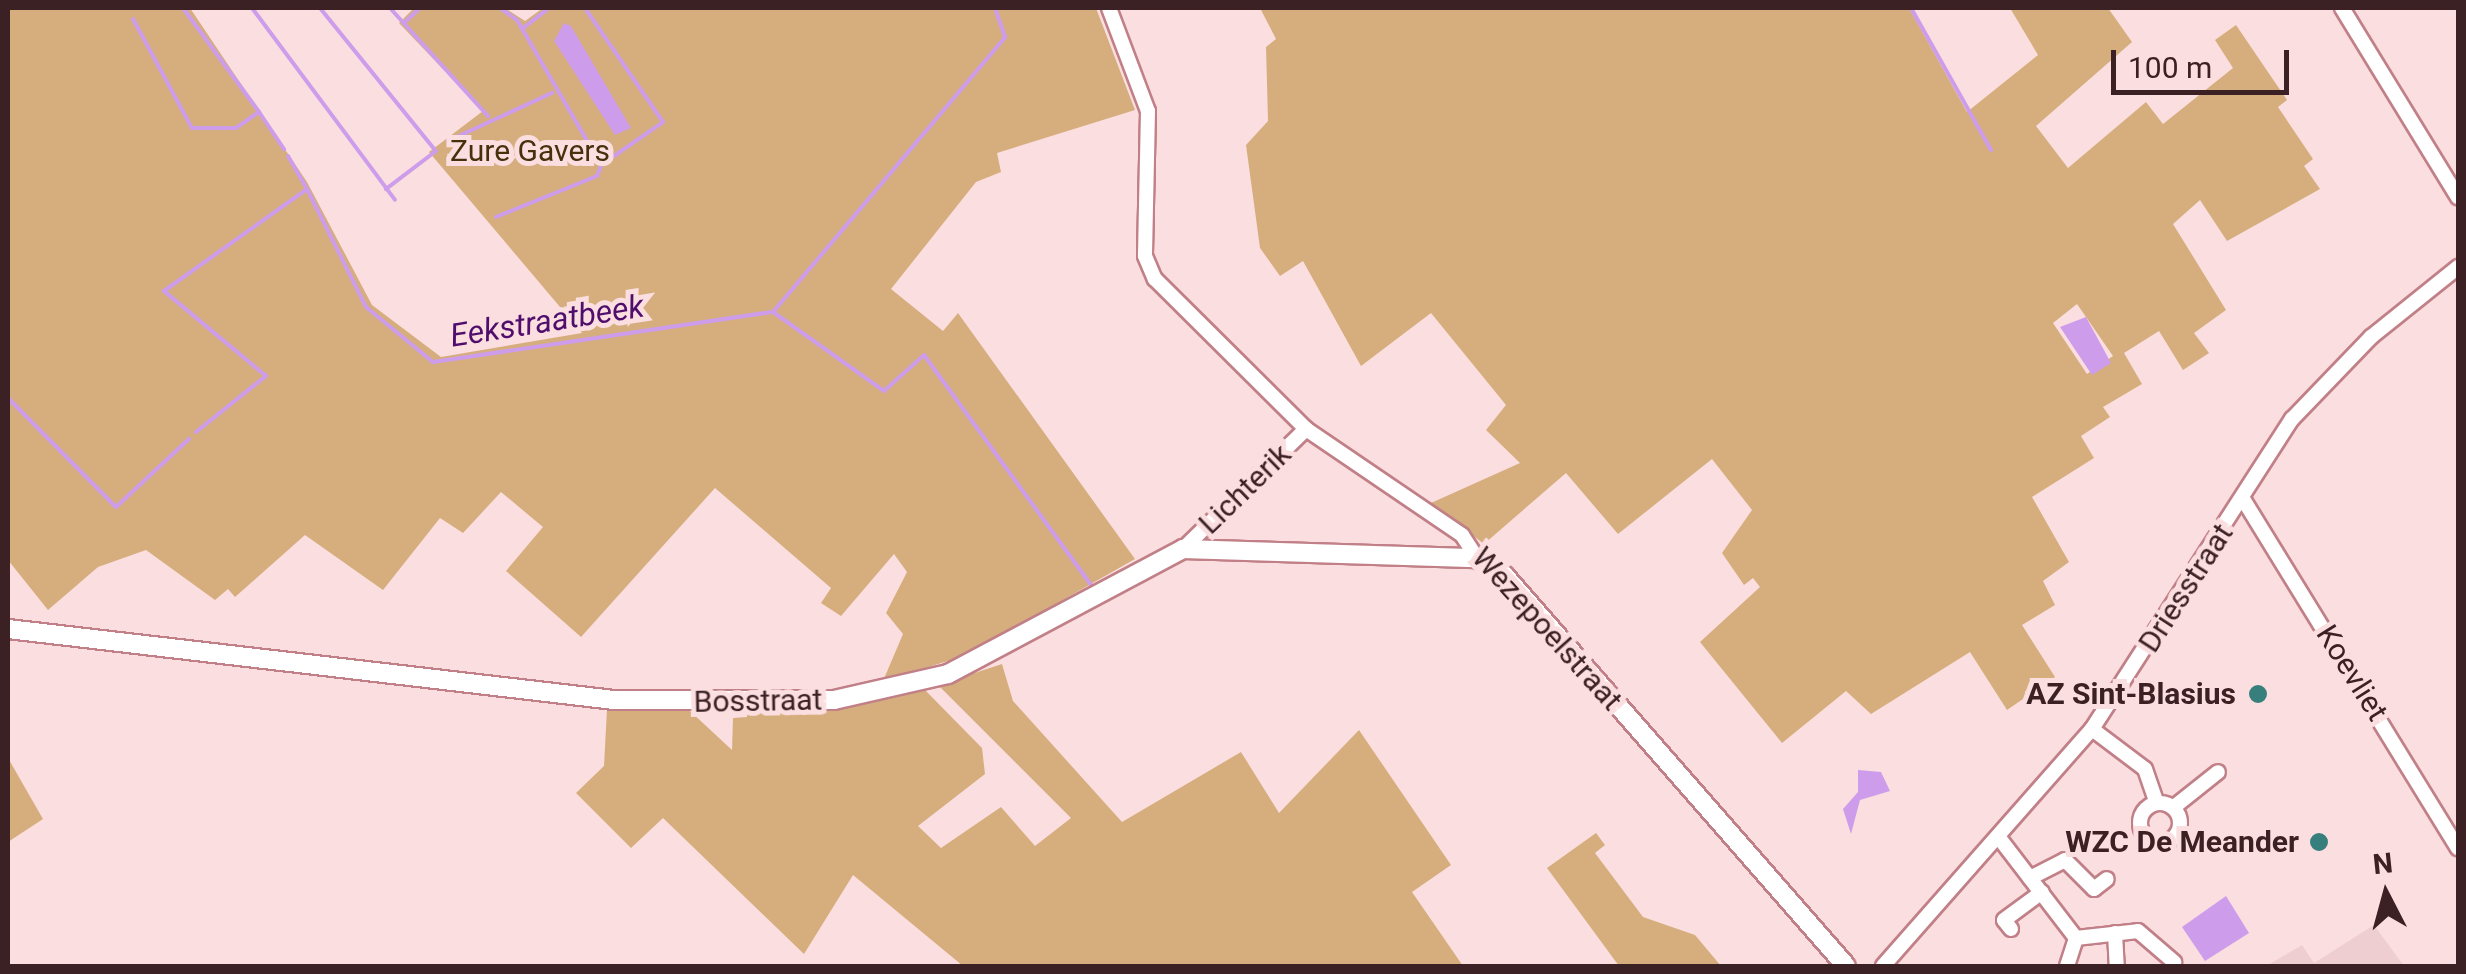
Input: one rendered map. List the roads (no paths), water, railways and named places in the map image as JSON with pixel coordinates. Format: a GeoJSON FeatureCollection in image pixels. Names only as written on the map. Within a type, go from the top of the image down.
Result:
{"type":"FeatureCollection","features":[{"type":"Feature","properties":{"kind":"street","name":"Wezepoelstraat"},"geometry":{"type":"LineString","coordinates":[[1110,8],[1148,111],[1146,256],[1155,279],[1306,429],[1462,535],[1478,558],[1504,575],[1846,966]]}},
{"type":"Feature","properties":{"kind":"street"},"geometry":{"type":"LineString","coordinates":[[2342,8],[2458,197]]}},
{"type":"Feature","properties":{"kind":"street","name":"Driesstraat"},"geometry":{"type":"LineString","coordinates":[[1883,966],[2000,839],[2092,729],[2324,382],[2458,267]]}},
{"type":"Feature","properties":{"kind":"street","name":"Lichterik"},"geometry":{"type":"LineString","coordinates":[[1183,549],[1306,429]]}},
{"type":"Feature","properties":{"kind":"street","name":"Koevliet"},"geometry":{"type":"LineString","coordinates":[[2243,499],[2458,848]]}},
{"type":"Feature","properties":{"kind":"street","name":"Bosstraat"},"geometry":{"type":"LineString","coordinates":[[8,629],[614,700],[834,700],[948,674],[1183,549],[1478,558]]}},
{"type":"Feature","properties":{"kind":"street"},"geometry":{"type":"LineString","coordinates":[[2092,729],[2145,769],[2156,803]]}},
{"type":"Feature","properties":{"kind":"street"},"geometry":{"type":"LineString","coordinates":[[2174,807],[2218,772]]}},
{"type":"Feature","properties":{"kind":"street"},"geometry":{"type":"LineString","coordinates":[[2156,803],[2140,824],[2158,844],[2178,832],[2174,807]]}},
{"type":"Feature","properties":{"kind":"street"},"geometry":{"type":"LineString","coordinates":[[2156,803],[2174,807]]}},
{"type":"Feature","properties":{"kind":"street"},"geometry":{"type":"LineString","coordinates":[[2000,839],[2076,938]]}},
{"type":"Feature","properties":{"kind":"street"},"geometry":{"type":"LineString","coordinates":[[2030,878],[2065,860],[2090,892],[2107,879]]}},
{"type":"Feature","properties":{"kind":"street"},"geometry":{"type":"LineString","coordinates":[[2004,920],[2042,892]]}},
{"type":"Feature","properties":{"kind":"street"},"geometry":{"type":"LineString","coordinates":[[2115,933],[2117,966]]}},
{"type":"Feature","properties":{"kind":"street"},"geometry":{"type":"LineString","coordinates":[[2076,938],[2148,934],[2174,962]]}},
{"type":"Feature","properties":{"kind":"street"},"geometry":{"type":"LineString","coordinates":[[2067,966],[2076,938]]}},
{"type":"Feature","properties":{"kind":"waterway"},"geometry":{"type":"LineString","coordinates":[[183,8],[259,112]]}},
{"type":"Feature","properties":{"kind":"waterway"},"geometry":{"type":"LineString","coordinates":[[252,8],[395,200]]}},
{"type":"Feature","properties":{"kind":"waterway"},"geometry":{"type":"LineString","coordinates":[[320,8],[436,151],[386,189]]}},
{"type":"Feature","properties":{"kind":"waterway"},"geometry":{"type":"LineString","coordinates":[[390,8],[488,116]]}},
{"type":"Feature","properties":{"kind":"waterway"},"geometry":{"type":"LineString","coordinates":[[405,22],[420,8]]}},
{"type":"Feature","properties":{"kind":"waterway"},"geometry":{"type":"LineString","coordinates":[[500,8],[517,20],[601,165],[663,122],[585,8]]}},
{"type":"Feature","properties":{"kind":"waterway"},"geometry":{"type":"LineString","coordinates":[[522,29],[549,8]]}},
{"type":"Feature","properties":{"kind":"waterway","name":"Eekstraatbeek"},"geometry":{"type":"LineString","coordinates":[[196,432],[266,376],[164,291],[307,189],[366,307],[433,362],[773,312],[1005,37],[995,8]]}},
{"type":"Feature","properties":{"kind":"waterway"},"geometry":{"type":"LineString","coordinates":[[1911,8],[1991,150]]}},
{"type":"Feature","properties":{"kind":"waterway"},"geometry":{"type":"LineString","coordinates":[[133,19],[192,128],[236,128],[259,112],[284,149]]}},
{"type":"Feature","properties":{"kind":"waterway"},"geometry":{"type":"LineString","coordinates":[[448,141],[552,93]]}},
{"type":"Feature","properties":{"kind":"waterway"},"geometry":{"type":"LineString","coordinates":[[288,156],[306,187]]}},
{"type":"Feature","properties":{"kind":"waterway"},"geometry":{"type":"LineString","coordinates":[[496,217],[597,176],[601,166]]}},
{"type":"Feature","properties":{"kind":"waterway"},"geometry":{"type":"LineString","coordinates":[[773,312],[884,391],[924,355],[1093,588]]}},
{"type":"Feature","properties":{"kind":"waterway","name":"Eekstraatbeek"},"geometry":{"type":"LineString","coordinates":[[8,398],[116,507],[189,439]]}},
{"type":"Feature","properties":{"kind":"place","name":"AZ Sint-Blasius"},"geometry":{"type":"Point","coordinates":[2258,694]}},
{"type":"Feature","properties":{"kind":"place","name":"WZC De Meander"},"geometry":{"type":"Point","coordinates":[2319,842]}},
{"type":"Feature","properties":{"kind":"park label","name":"Zure Gavers"},"geometry":{"type":"Point","coordinates":[530,151]}}]}
